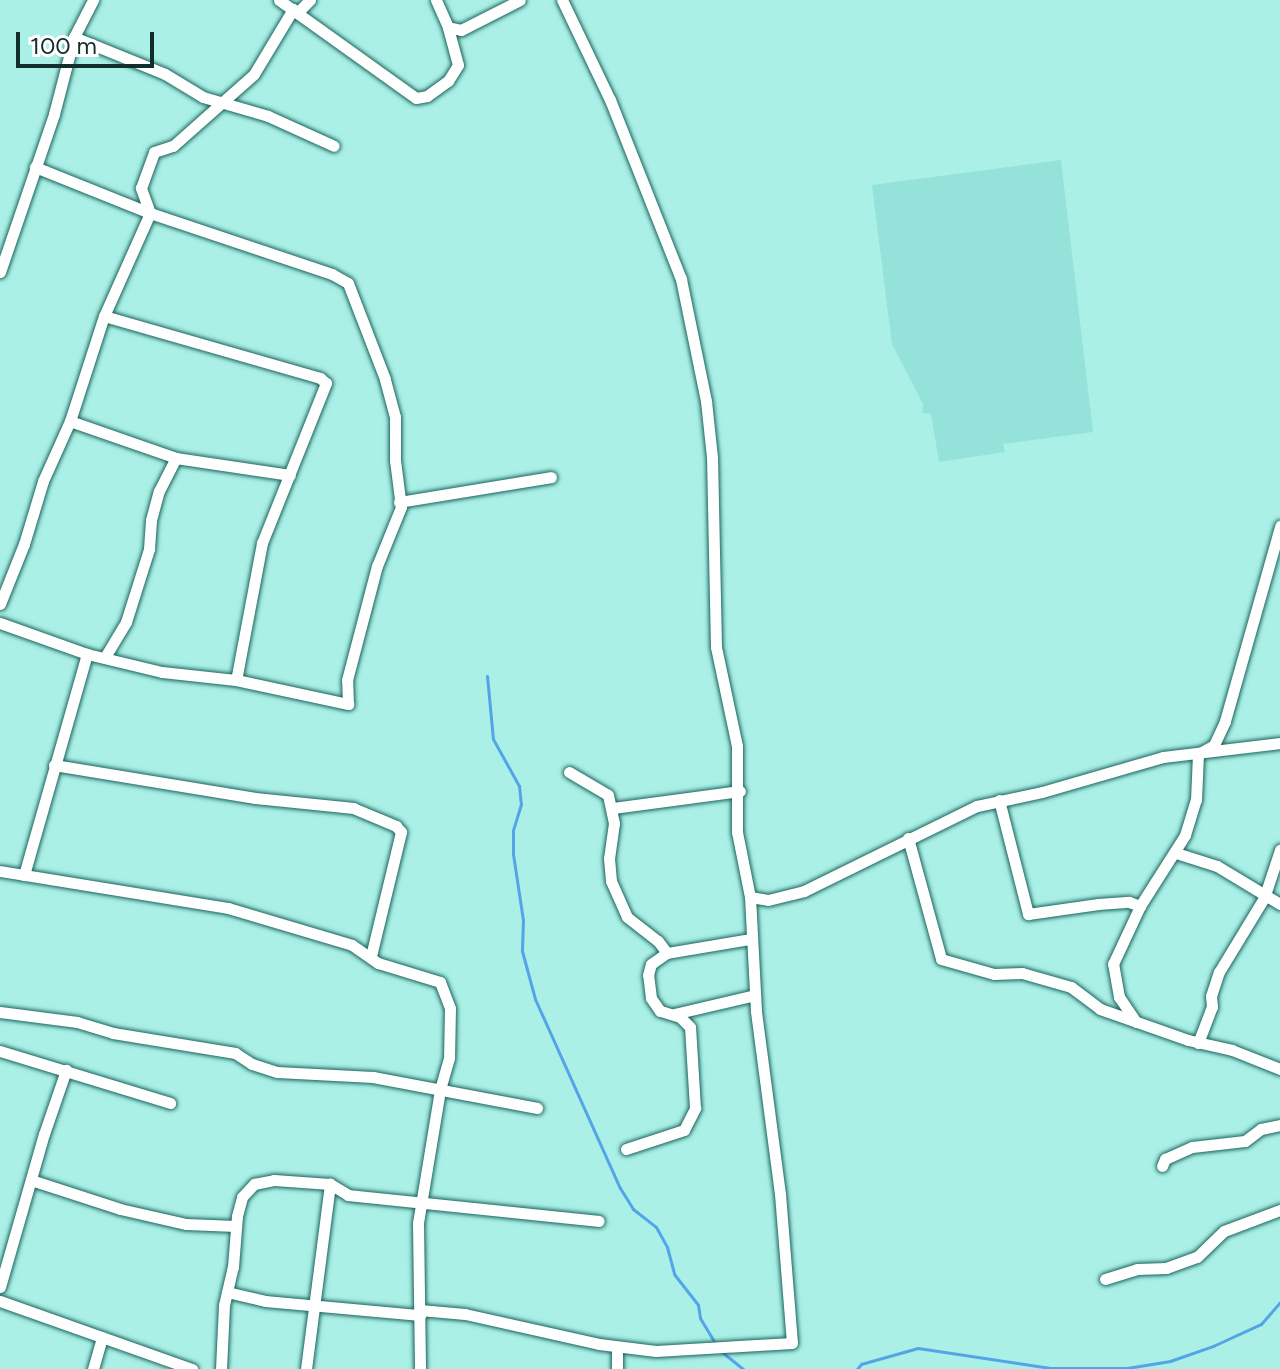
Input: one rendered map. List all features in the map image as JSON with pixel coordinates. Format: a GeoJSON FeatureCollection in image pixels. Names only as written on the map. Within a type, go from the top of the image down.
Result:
{"type":"FeatureCollection","features":[{"type":"Feature","properties":{"kind":"street"},"geometry":{"type":"LineString","coordinates":[[0,272],[74,37],[93,0]]}},
{"type":"Feature","properties":{"kind":"street"},"geometry":{"type":"LineString","coordinates":[[279,0],[416,98],[427,96],[448,81],[458,65],[448,27],[436,0]]}},
{"type":"Feature","properties":{"kind":"street"},"geometry":{"type":"LineString","coordinates":[[0,604],[24,544],[43,481],[70,421],[104,316],[150,213],[141,188],[154,152],[173,146],[224,104],[254,74],[296,11],[310,0]]}},
{"type":"Feature","properties":{"kind":"street"},"geometry":{"type":"LineString","coordinates":[[448,27],[461,30],[520,0]]}},
{"type":"Feature","properties":{"kind":"street"},"geometry":{"type":"LineString","coordinates":[[227,1292],[265,1301],[465,1314],[503,1325],[617,1347],[656,1351],[792,1343],[780,1194],[755,995],[750,897],[737,832],[740,791],[737,746],[716,647],[712,457],[706,401],[688,301],[610,100],[562,0]]}},
{"type":"Feature","properties":{"kind":"street"},"geometry":{"type":"LineString","coordinates":[[74,37],[165,74],[203,97],[268,116],[334,146]]}},
{"type":"Feature","properties":{"kind":"street"},"geometry":{"type":"LineString","coordinates":[[0,623],[87,654],[162,672],[236,680],[348,704],[347,680],[380,556],[401,507],[395,417],[385,379],[348,283],[332,274],[150,213],[35,167]]}},
{"type":"Feature","properties":{"kind":"street"},"geometry":{"type":"LineString","coordinates":[[104,316],[323,379],[325,393],[262,543],[236,680]]}},
{"type":"Feature","properties":{"kind":"street"},"geometry":{"type":"LineString","coordinates":[[70,421],[176,458],[290,475]]}},
{"type":"Feature","properties":{"kind":"street"},"geometry":{"type":"LineString","coordinates":[[105,657],[126,622],[149,549],[151,520],[159,491],[176,458]]}},
{"type":"Feature","properties":{"kind":"street"},"geometry":{"type":"LineString","coordinates":[[399,502],[551,477]]}},
{"type":"Feature","properties":{"kind":"street"},"geometry":{"type":"LineString","coordinates":[[1198,754],[1214,745],[1225,721],[1280,526]]}},
{"type":"Feature","properties":{"kind":"street"},"geometry":{"type":"LineString","coordinates":[[24,875],[87,654]]}},
{"type":"Feature","properties":{"kind":"street"},"geometry":{"type":"LineString","coordinates":[[750,897],[768,900],[804,891],[977,806],[1042,792],[1133,764],[1280,743]]}},
{"type":"Feature","properties":{"kind":"street"},"geometry":{"type":"LineString","coordinates":[[1136,1022],[1119,997],[1113,964],[1140,906],[1176,853],[1196,800],[1198,754]]}},
{"type":"Feature","properties":{"kind":"street"},"geometry":{"type":"LineString","coordinates":[[54,765],[255,798],[353,808],[396,826],[401,832],[371,956]]}},
{"type":"Feature","properties":{"kind":"street"},"geometry":{"type":"LineString","coordinates":[[569,772],[603,790],[613,808],[611,881],[627,917],[658,941],[667,953]]}},
{"type":"Feature","properties":{"kind":"street"},"geometry":{"type":"LineString","coordinates":[[613,808],[740,791]]}},
{"type":"Feature","properties":{"kind":"street"},"geometry":{"type":"LineString","coordinates":[[999,800],[1028,914],[1098,904],[1129,902],[1140,906]]}},
{"type":"Feature","properties":{"kind":"street"},"geometry":{"type":"LineString","coordinates":[[908,838],[941,959],[994,974],[1022,973],[1071,987],[1100,1009],[1198,1043],[1232,1050],[1280,1069]]}},
{"type":"Feature","properties":{"kind":"street"},"geometry":{"type":"LineString","coordinates":[[1198,1043],[1212,1007],[1211,996],[1219,972],[1264,898],[1280,850]]}},
{"type":"Feature","properties":{"kind":"street"},"geometry":{"type":"LineString","coordinates":[[1176,853],[1217,866],[1231,878],[1252,885],[1264,898],[1280,904]]}},
{"type":"Feature","properties":{"kind":"street"},"geometry":{"type":"LineString","coordinates":[[0,871],[204,902],[352,945],[387,966],[436,980],[446,990],[450,1008],[449,1058],[440,1090],[417,1235],[420,1369]]}},
{"type":"Feature","properties":{"kind":"street"},"geometry":{"type":"LineString","coordinates":[[750,939],[667,953],[651,964],[649,989],[660,1011],[674,1014],[755,995]]}},
{"type":"Feature","properties":{"kind":"street"},"geometry":{"type":"LineString","coordinates":[[0,1012],[77,1022],[113,1033],[235,1053],[252,1064],[277,1072],[356,1075],[537,1108]]}},
{"type":"Feature","properties":{"kind":"street"},"geometry":{"type":"LineString","coordinates":[[626,1149],[684,1130],[695,1108],[690,1027],[674,1014]]}},
{"type":"Feature","properties":{"kind":"street"},"geometry":{"type":"LineString","coordinates":[[0,1051],[170,1103]]}},
{"type":"Feature","properties":{"kind":"street"},"geometry":{"type":"LineString","coordinates":[[0,1287],[66,1070]]}},
{"type":"Feature","properties":{"kind":"street"},"geometry":{"type":"LineString","coordinates":[[1162,1166],[1165,1159],[1192,1147],[1245,1141],[1261,1129],[1280,1125]]}},
{"type":"Feature","properties":{"kind":"street"},"geometry":{"type":"LineString","coordinates":[[31,1180],[120,1209],[186,1224],[236,1226]]}},
{"type":"Feature","properties":{"kind":"street"},"geometry":{"type":"LineString","coordinates":[[221,1369],[236,1226],[242,1197],[254,1184],[274,1180],[330,1184],[348,1195],[599,1221]]}},
{"type":"Feature","properties":{"kind":"street"},"geometry":{"type":"LineString","coordinates":[[306,1369],[330,1184]]}},
{"type":"Feature","properties":{"kind":"street"},"geometry":{"type":"LineString","coordinates":[[1105,1279],[1137,1269],[1166,1268],[1197,1257],[1224,1231],[1280,1210]]}},
{"type":"Feature","properties":{"kind":"street"},"geometry":{"type":"LineString","coordinates":[[0,1301],[192,1369]]}},
{"type":"Feature","properties":{"kind":"street"},"geometry":{"type":"LineString","coordinates":[[93,1369],[102,1337]]}},
{"type":"Feature","properties":{"kind":"street"},"geometry":{"type":"LineString","coordinates":[[617,1347],[617,1369]]}},
{"type":"Feature","properties":{"kind":"shaded area"},"geometry":{"type":"Polygon","coordinates":[[[1061,160],[1093,432],[1003,444],[1005,452],[939,462],[931,414],[922,413],[923,404],[892,344],[872,185],[1061,160]]]}},
{"type":"Feature","properties":{"kind":"waterway"},"geometry":{"type":"LineString","coordinates":[[487,676],[493,739],[519,786],[521,804],[513,830],[513,854],[523,920],[522,951],[535,999],[620,1188],[633,1209],[656,1227],[667,1247],[674,1274],[698,1305],[700,1318],[715,1343]]}},
{"type":"Feature","properties":{"kind":"waterway"},"geometry":{"type":"LineString","coordinates":[[857,1369],[861,1364],[918,1348],[1050,1368],[1127,1368],[1170,1361],[1213,1346],[1261,1324],[1280,1302]]}},
{"type":"Feature","properties":{"kind":"waterway"},"geometry":{"type":"LineString","coordinates":[[722,1352],[743,1369]]}}]}
